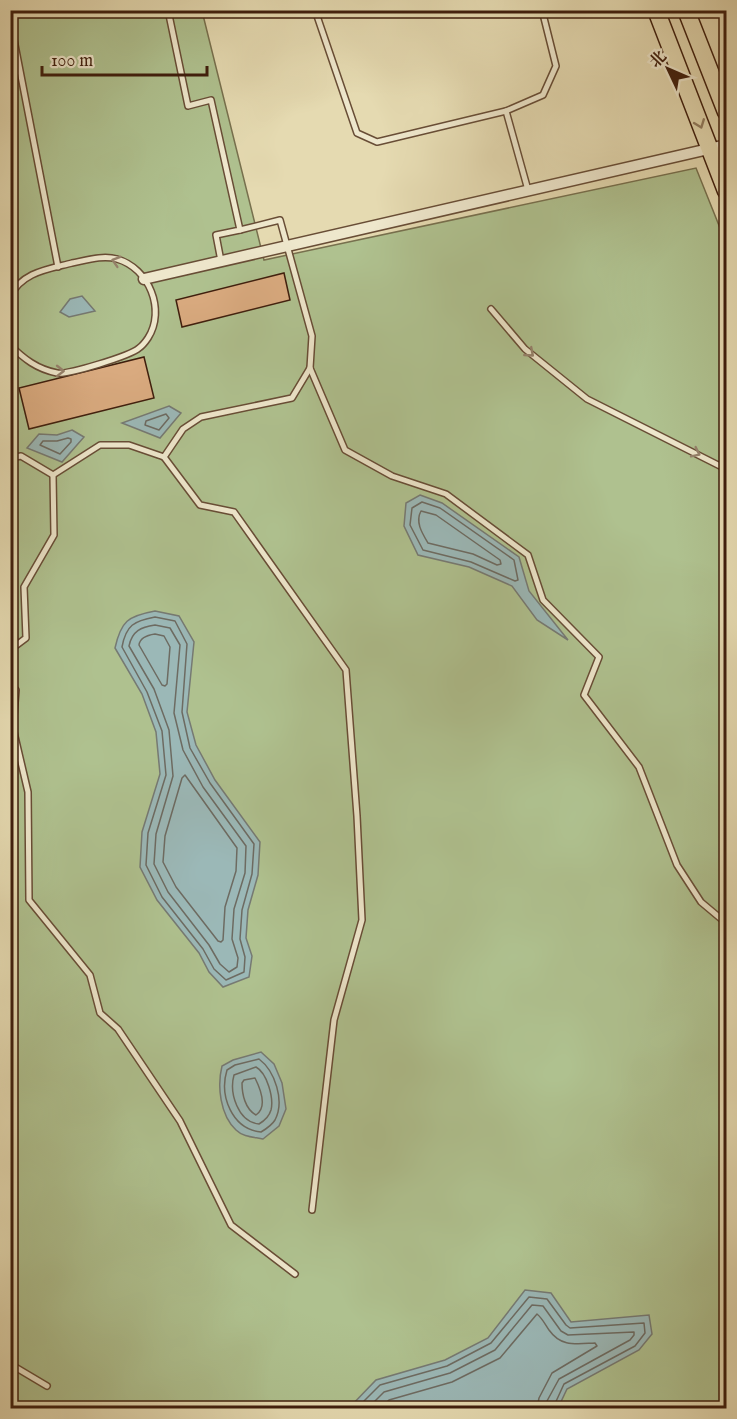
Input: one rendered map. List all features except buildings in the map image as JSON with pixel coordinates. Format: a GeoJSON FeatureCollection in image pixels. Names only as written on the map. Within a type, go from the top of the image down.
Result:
{"type":"FeatureCollection","features":[{"type":"Feature","properties":{"kind":"main road"},"geometry":{"type":"LineString","coordinates":[[656,10],[718,147],[726,191]]}},
{"type":"Feature","properties":{"kind":"main road"},"geometry":{"type":"LineString","coordinates":[[686,10],[726,112]]}},
{"type":"Feature","properties":{"kind":"street"},"geometry":{"type":"LineString","coordinates":[[144,279],[718,147]]}},
{"type":"Feature","properties":{"kind":"lane"},"geometry":{"type":"LineString","coordinates":[[168,10],[188,106],[211,99],[240,230]]}},
{"type":"Feature","properties":{"kind":"lane"},"geometry":{"type":"LineString","coordinates":[[315,10],[357,133],[377,142],[506,111],[543,95],[556,66],[542,10]]}},
{"type":"Feature","properties":{"kind":"lane"},"geometry":{"type":"LineString","coordinates":[[10,19],[58,267]]}},
{"type":"Feature","properties":{"kind":"lane"},"geometry":{"type":"LineString","coordinates":[[506,111],[528,190]]}},
{"type":"Feature","properties":{"kind":"lane"},"geometry":{"type":"LineString","coordinates":[[221,261],[216,235],[280,220],[312,336],[310,368],[345,450],[392,476],[446,494],[528,555],[543,600],[599,657],[584,694],[639,767],[677,866],[701,902],[726,923]]}},
{"type":"Feature","properties":{"kind":"lane"},"geometry":{"type":"LineString","coordinates":[[10,297],[12,292],[31,274],[102,257],[119,260],[133,268],[144,279],[155,299],[155,316],[150,336],[139,349],[119,358],[60,374],[32,364],[10,345]]}},
{"type":"Feature","properties":{"kind":"lane"},"geometry":{"type":"LineString","coordinates":[[491,309],[525,349],[587,399],[726,469]]}},
{"type":"Feature","properties":{"kind":"lane"},"geometry":{"type":"LineString","coordinates":[[164,457],[183,429],[201,417],[292,398],[310,368]]}},
{"type":"Feature","properties":{"kind":"lane"},"geometry":{"type":"LineString","coordinates":[[53,475],[100,445],[129,445],[164,457],[200,505],[234,512],[346,670],[362,920],[334,1020],[312,1210]]}},
{"type":"Feature","properties":{"kind":"lane"},"geometry":{"type":"LineString","coordinates":[[10,458],[21,456],[53,475]]}},
{"type":"Feature","properties":{"kind":"lane"},"geometry":{"type":"LineString","coordinates":[[10,650],[26,638],[24,586],[54,535],[53,475]]}},
{"type":"Feature","properties":{"kind":"lane"},"geometry":{"type":"LineString","coordinates":[[10,683],[16,690],[13,728],[28,792],[29,900],[90,975],[100,1013],[118,1029],[180,1121],[231,1225],[295,1274]]}},
{"type":"Feature","properties":{"kind":"lane"},"geometry":{"type":"LineString","coordinates":[[10,1364],[47,1386]]}},
{"type":"Feature","properties":{"kind":"green space"},"geometry":{"type":"Polygon","coordinates":[[[10,11],[202,11],[264,260],[696,168],[726,243],[726,1408],[11,1408],[10,11]]]}},
{"type":"Feature","properties":{"kind":"water"},"geometry":{"type":"Polygon","coordinates":[[[82,296],[95,311],[69,317],[60,312],[70,299],[82,296]]]}},
{"type":"Feature","properties":{"kind":"water"},"geometry":{"type":"Polygon","coordinates":[[[169,406],[181,413],[160,438],[122,423],[169,406]]]}},
{"type":"Feature","properties":{"kind":"water"},"geometry":{"type":"Polygon","coordinates":[[[72,430],[84,437],[62,462],[27,448],[39,434],[57,435],[72,430]]]}},
{"type":"Feature","properties":{"kind":"water"},"geometry":{"type":"Polygon","coordinates":[[[420,495],[442,503],[519,557],[529,591],[568,640],[537,620],[512,586],[469,567],[418,555],[404,526],[406,503],[420,495]]]}},
{"type":"Feature","properties":{"kind":"water"},"geometry":{"type":"Polygon","coordinates":[[[155,611],[179,616],[194,642],[187,712],[196,745],[215,780],[260,842],[258,875],[248,910],[246,938],[252,956],[249,977],[223,987],[209,972],[199,953],[157,900],[140,867],[142,832],[160,774],[156,732],[142,694],[115,648],[120,632],[127,621],[138,615],[155,611]]]}},
{"type":"Feature","properties":{"kind":"water"},"geometry":{"type":"Polygon","coordinates":[[[261,1052],[274,1064],[282,1083],[286,1109],[279,1126],[263,1139],[245,1135],[236,1130],[226,1116],[220,1091],[222,1066],[233,1060],[261,1052]]]}},
{"type":"Feature","properties":{"kind":"water"},"geometry":{"type":"Polygon","coordinates":[[[525,1290],[551,1293],[571,1322],[649,1315],[652,1334],[639,1350],[567,1389],[558,1408],[349,1408],[376,1380],[445,1360],[488,1338],[525,1290]]]}}]}
